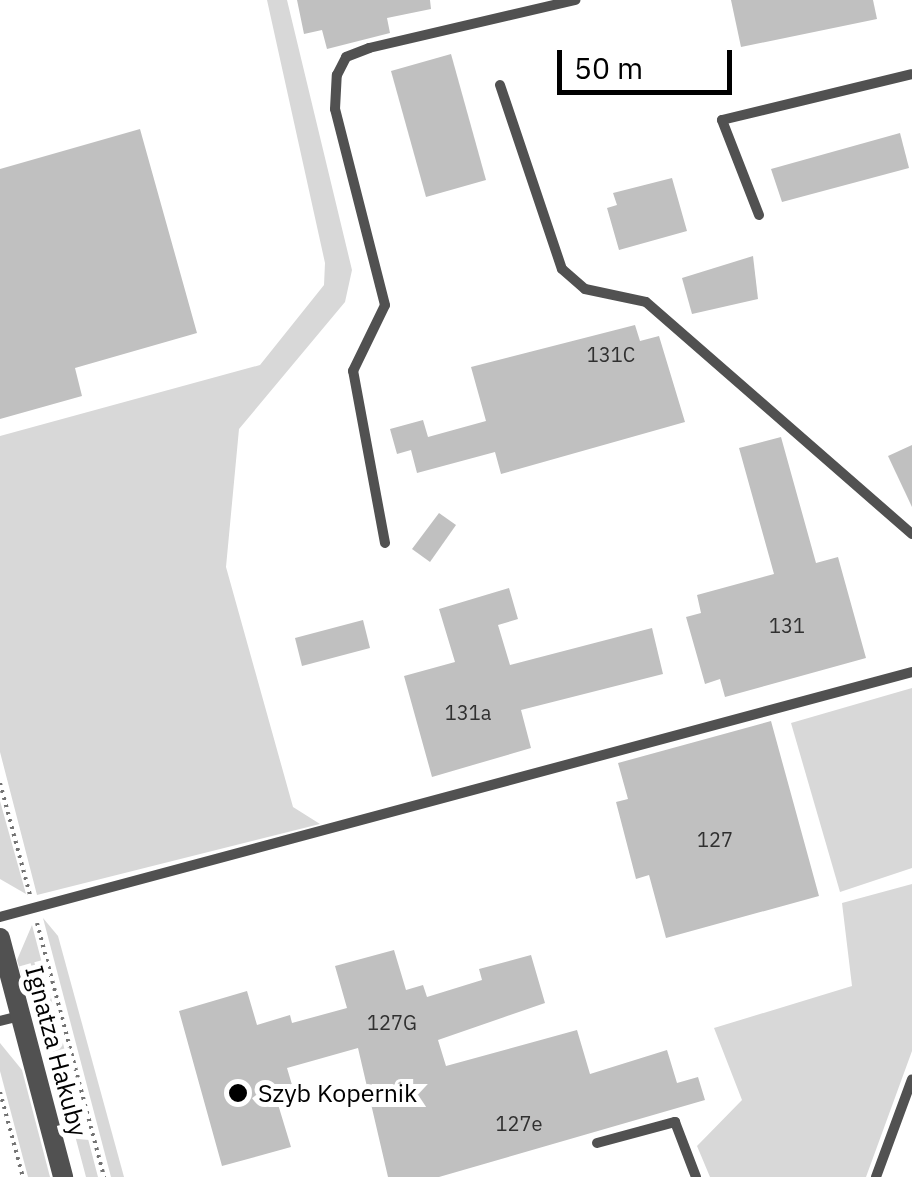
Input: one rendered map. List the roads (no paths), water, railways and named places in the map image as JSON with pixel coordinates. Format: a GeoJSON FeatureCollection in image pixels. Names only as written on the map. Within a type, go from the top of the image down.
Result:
{"type":"FeatureCollection","features":[{"type":"Feature","properties":{"kind":"street","name":"Ignatza Hakuby"},"geometry":{"type":"LineString","coordinates":[[0,938],[10,1018],[63,1177]]}},
{"type":"Feature","properties":{"kind":"lane"},"geometry":{"type":"LineString","coordinates":[[385,542],[353,371],[385,305],[335,109],[337,75],[346,57],[368,48],[576,0]]}},
{"type":"Feature","properties":{"kind":"lane"},"geometry":{"type":"LineString","coordinates":[[758,215],[722,120],[912,74]]}},
{"type":"Feature","properties":{"kind":"lane"},"geometry":{"type":"LineString","coordinates":[[500,85],[562,270],[585,289],[646,302],[912,534]]}},
{"type":"Feature","properties":{"kind":"lane"},"geometry":{"type":"LineString","coordinates":[[0,917],[912,672]]}},
{"type":"Feature","properties":{"kind":"lane"},"geometry":{"type":"LineString","coordinates":[[876,1177],[912,1079]]}},
{"type":"Feature","properties":{"kind":"lane"},"geometry":{"type":"LineString","coordinates":[[597,1143],[675,1122],[696,1177]]}},
{"type":"Feature","properties":{"kind":"place","name":"Szyb Kopernik"},"geometry":{"type":"Point","coordinates":[238,1093]}}]}
